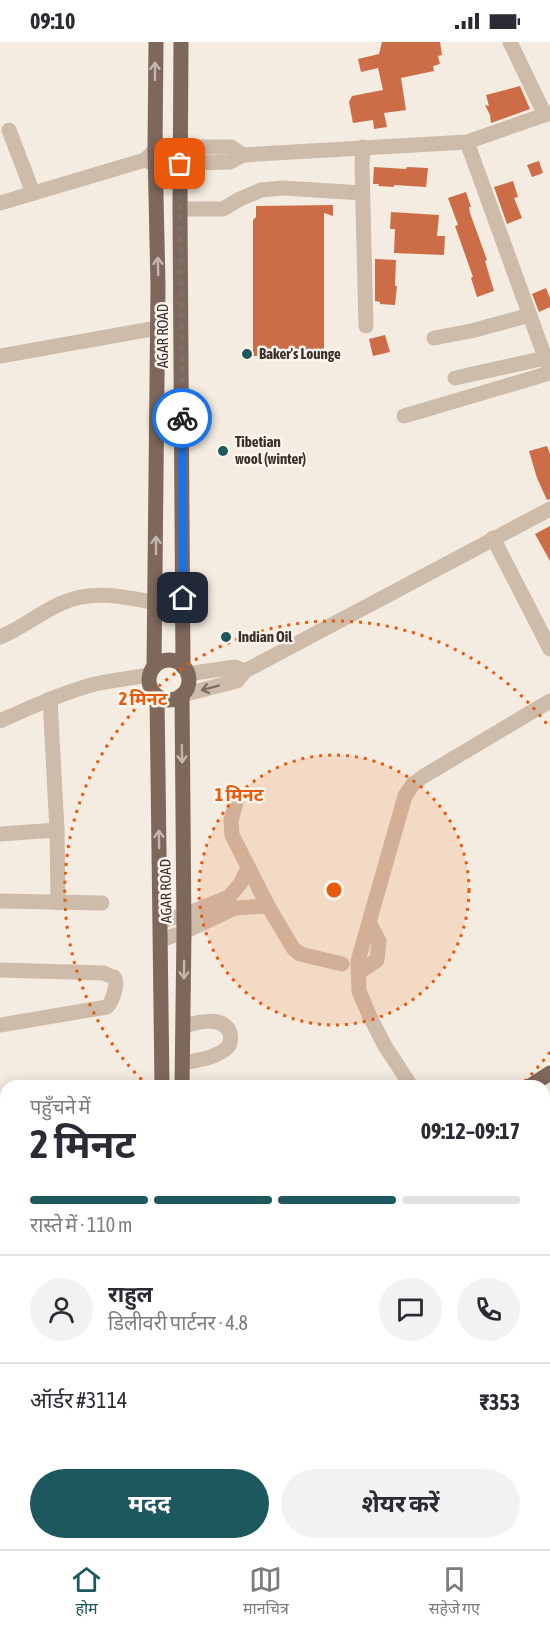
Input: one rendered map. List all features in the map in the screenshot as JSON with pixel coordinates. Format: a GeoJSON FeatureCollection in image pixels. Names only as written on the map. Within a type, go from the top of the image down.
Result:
{"type":"FeatureCollection","features":[{"type":"Feature","properties":{"kind":"main road"},"geometry":{"type":"LineString","coordinates":[[156,42],[152,158],[158,286],[156,603],[150,685],[152,691],[163,699],[170,700],[182,695]]}},
{"type":"Feature","properties":{"kind":"main road","name":"AGAR ROAD"},"geometry":{"type":"LineString","coordinates":[[181,42],[180,209],[185,670],[188,684],[182,695],[184,915],[182,1080]]}},
{"type":"Feature","properties":{"kind":"main road"},"geometry":{"type":"LineString","coordinates":[[152,671],[166,661],[172,661],[185,670]]}},
{"type":"Feature","properties":{"kind":"main road"},"geometry":{"type":"LineString","coordinates":[[157,696],[162,1080]]}},
{"type":"Feature","properties":{"kind":"street"},"geometry":{"type":"LineString","coordinates":[[152,158],[180,164],[230,162],[243,155],[467,142],[548,114],[510,42]]}},
{"type":"Feature","properties":{"kind":"street"},"geometry":{"type":"LineString","coordinates":[[9,130],[33,192]]}},
{"type":"Feature","properties":{"kind":"street"},"geometry":{"type":"LineString","coordinates":[[467,142],[548,367]]}},
{"type":"Feature","properties":{"kind":"street"},"geometry":{"type":"LineString","coordinates":[[0,203],[152,158],[180,147],[231,147],[243,155]]}},
{"type":"Feature","properties":{"kind":"street"},"geometry":{"type":"LineString","coordinates":[[363,147],[366,326]]}},
{"type":"Feature","properties":{"kind":"street"},"geometry":{"type":"LineString","coordinates":[[180,209],[223,209],[261,190],[283,188],[362,193]]}},
{"type":"Feature","properties":{"kind":"street"},"geometry":{"type":"LineString","coordinates":[[434,338],[471,331],[530,315]]}},
{"type":"Feature","properties":{"kind":"street"},"geometry":{"type":"LineString","coordinates":[[0,356],[157,328]]}},
{"type":"Feature","properties":{"kind":"street"},"geometry":{"type":"LineString","coordinates":[[455,378],[548,367]]}},
{"type":"Feature","properties":{"kind":"street"},"geometry":{"type":"LineString","coordinates":[[404,416],[548,367]]}},
{"type":"Feature","properties":{"kind":"street"},"geometry":{"type":"LineString","coordinates":[[182,695],[237,681],[245,671],[550,509]]}},
{"type":"Feature","properties":{"kind":"street"},"geometry":{"type":"LineString","coordinates":[[494,538],[550,649]]}},
{"type":"Feature","properties":{"kind":"street"},"geometry":{"type":"LineString","coordinates":[[0,637],[63,602],[85,596],[111,595],[156,603]]}},
{"type":"Feature","properties":{"kind":"street"},"geometry":{"type":"LineString","coordinates":[[185,670],[235,667],[245,671]]}},
{"type":"Feature","properties":{"kind":"street"},"geometry":{"type":"LineString","coordinates":[[0,721],[50,699],[93,685],[152,671]]}},
{"type":"Feature","properties":{"kind":"street"},"geometry":{"type":"LineString","coordinates":[[50,699],[57,830],[58,903]]}},
{"type":"Feature","properties":{"kind":"street"},"geometry":{"type":"LineString","coordinates":[[407,1080],[370,1017],[359,991],[358,973],[358,961],[405,796],[413,784],[424,776],[550,701]]}},
{"type":"Feature","properties":{"kind":"street"},"geometry":{"type":"LineString","coordinates":[[238,795],[231,821],[232,835],[268,906],[296,951],[342,964]]}},
{"type":"Feature","properties":{"kind":"street"},"geometry":{"type":"LineString","coordinates":[[0,834],[57,830]]}},
{"type":"Feature","properties":{"kind":"street"},"geometry":{"type":"LineString","coordinates":[[161,940],[184,932],[232,903],[248,868]]}},
{"type":"Feature","properties":{"kind":"street"},"geometry":{"type":"LineString","coordinates":[[0,901],[102,903]]}},
{"type":"Feature","properties":{"kind":"street"},"geometry":{"type":"LineString","coordinates":[[160,921],[232,903],[268,906]]}},
{"type":"Feature","properties":{"kind":"street"},"geometry":{"type":"LineString","coordinates":[[0,970],[104,973],[116,980],[114,995],[107,1007],[0,1025]]}},
{"type":"Feature","properties":{"kind":"street"},"geometry":{"type":"LineString","coordinates":[[183,1027],[202,1022],[220,1023],[231,1035],[231,1042],[218,1053],[204,1059],[183,1062]]}},
{"type":"Feature","properties":{"kind":"building"},"geometry":{"type":"Polygon","coordinates":[[[382,42],[440,42],[442,55],[438,56],[440,64],[433,66],[434,71],[401,78],[406,110],[384,113],[387,127],[374,129],[373,120],[353,123],[349,102],[352,96],[383,90],[378,68],[361,72],[358,59],[379,54],[382,42]]]}},
{"type":"Feature","properties":{"kind":"building"},"geometry":{"type":"Polygon","coordinates":[[[520,86],[530,109],[491,123],[485,105],[489,106],[486,95],[520,86]]]}},
{"type":"Feature","properties":{"kind":"building"},"geometry":{"type":"Polygon","coordinates":[[[539,161],[543,173],[532,177],[527,165],[539,161]]]}},
{"type":"Feature","properties":{"kind":"building"},"geometry":{"type":"Polygon","coordinates":[[[374,167],[428,168],[426,187],[378,186],[379,184],[373,184],[374,167]]]}},
{"type":"Feature","properties":{"kind":"building"},"geometry":{"type":"Polygon","coordinates":[[[513,181],[518,197],[514,198],[522,218],[507,224],[494,187],[513,181]]]}},
{"type":"Feature","properties":{"kind":"building"},"geometry":{"type":"Polygon","coordinates":[[[466,192],[471,207],[469,207],[470,213],[487,260],[485,261],[494,291],[477,297],[471,278],[473,277],[455,226],[458,225],[448,198],[466,192]]]}},
{"type":"Feature","properties":{"kind":"building"},"geometry":{"type":"Polygon","coordinates":[[[333,205],[333,216],[324,213],[324,356],[253,356],[253,220],[256,217],[256,206],[333,205]]]}},
{"type":"Feature","properties":{"kind":"building"},"geometry":{"type":"Polygon","coordinates":[[[391,212],[439,215],[437,236],[445,236],[444,255],[394,253],[395,229],[390,229],[391,212]]]}},
{"type":"Feature","properties":{"kind":"building"},"geometry":{"type":"Polygon","coordinates":[[[375,259],[396,260],[395,305],[380,304],[375,301],[375,259]]]}},
{"type":"Feature","properties":{"kind":"building"},"geometry":{"type":"Polygon","coordinates":[[[546,288],[550,298],[550,307],[539,312],[532,294],[546,288]]]}},
{"type":"Feature","properties":{"kind":"building"},"geometry":{"type":"Polygon","coordinates":[[[385,335],[390,352],[373,356],[369,339],[385,335]]]}},
{"type":"Feature","properties":{"kind":"building"},"geometry":{"type":"Polygon","coordinates":[[[547,446],[550,454],[550,499],[547,500],[537,478],[529,451],[547,446]]]}},
{"type":"Feature","properties":{"kind":"building"},"geometry":{"type":"Polygon","coordinates":[[[550,526],[550,561],[535,534],[550,526]]]}},
{"type":"Feature","properties":{"kind":"way so far"},"geometry":{"type":"LineString","coordinates":[[180,164],[182,418]]}},
{"type":"Feature","properties":{"kind":"place","name":"Baker's Lounge"},"geometry":{"type":"Point","coordinates":[247,354]}},
{"type":"Feature","properties":{"kind":"place","name":"Tibetian wool (winter)"},"geometry":{"type":"Point","coordinates":[223,451]}},
{"type":"Feature","properties":{"kind":"place","name":"Indian Oil"},"geometry":{"type":"Point","coordinates":[226,637]}},
{"type":"Feature","properties":{"kind":"route"},"geometry":{"type":"LineString","coordinates":[[182,418],[183,598]]}}]}
